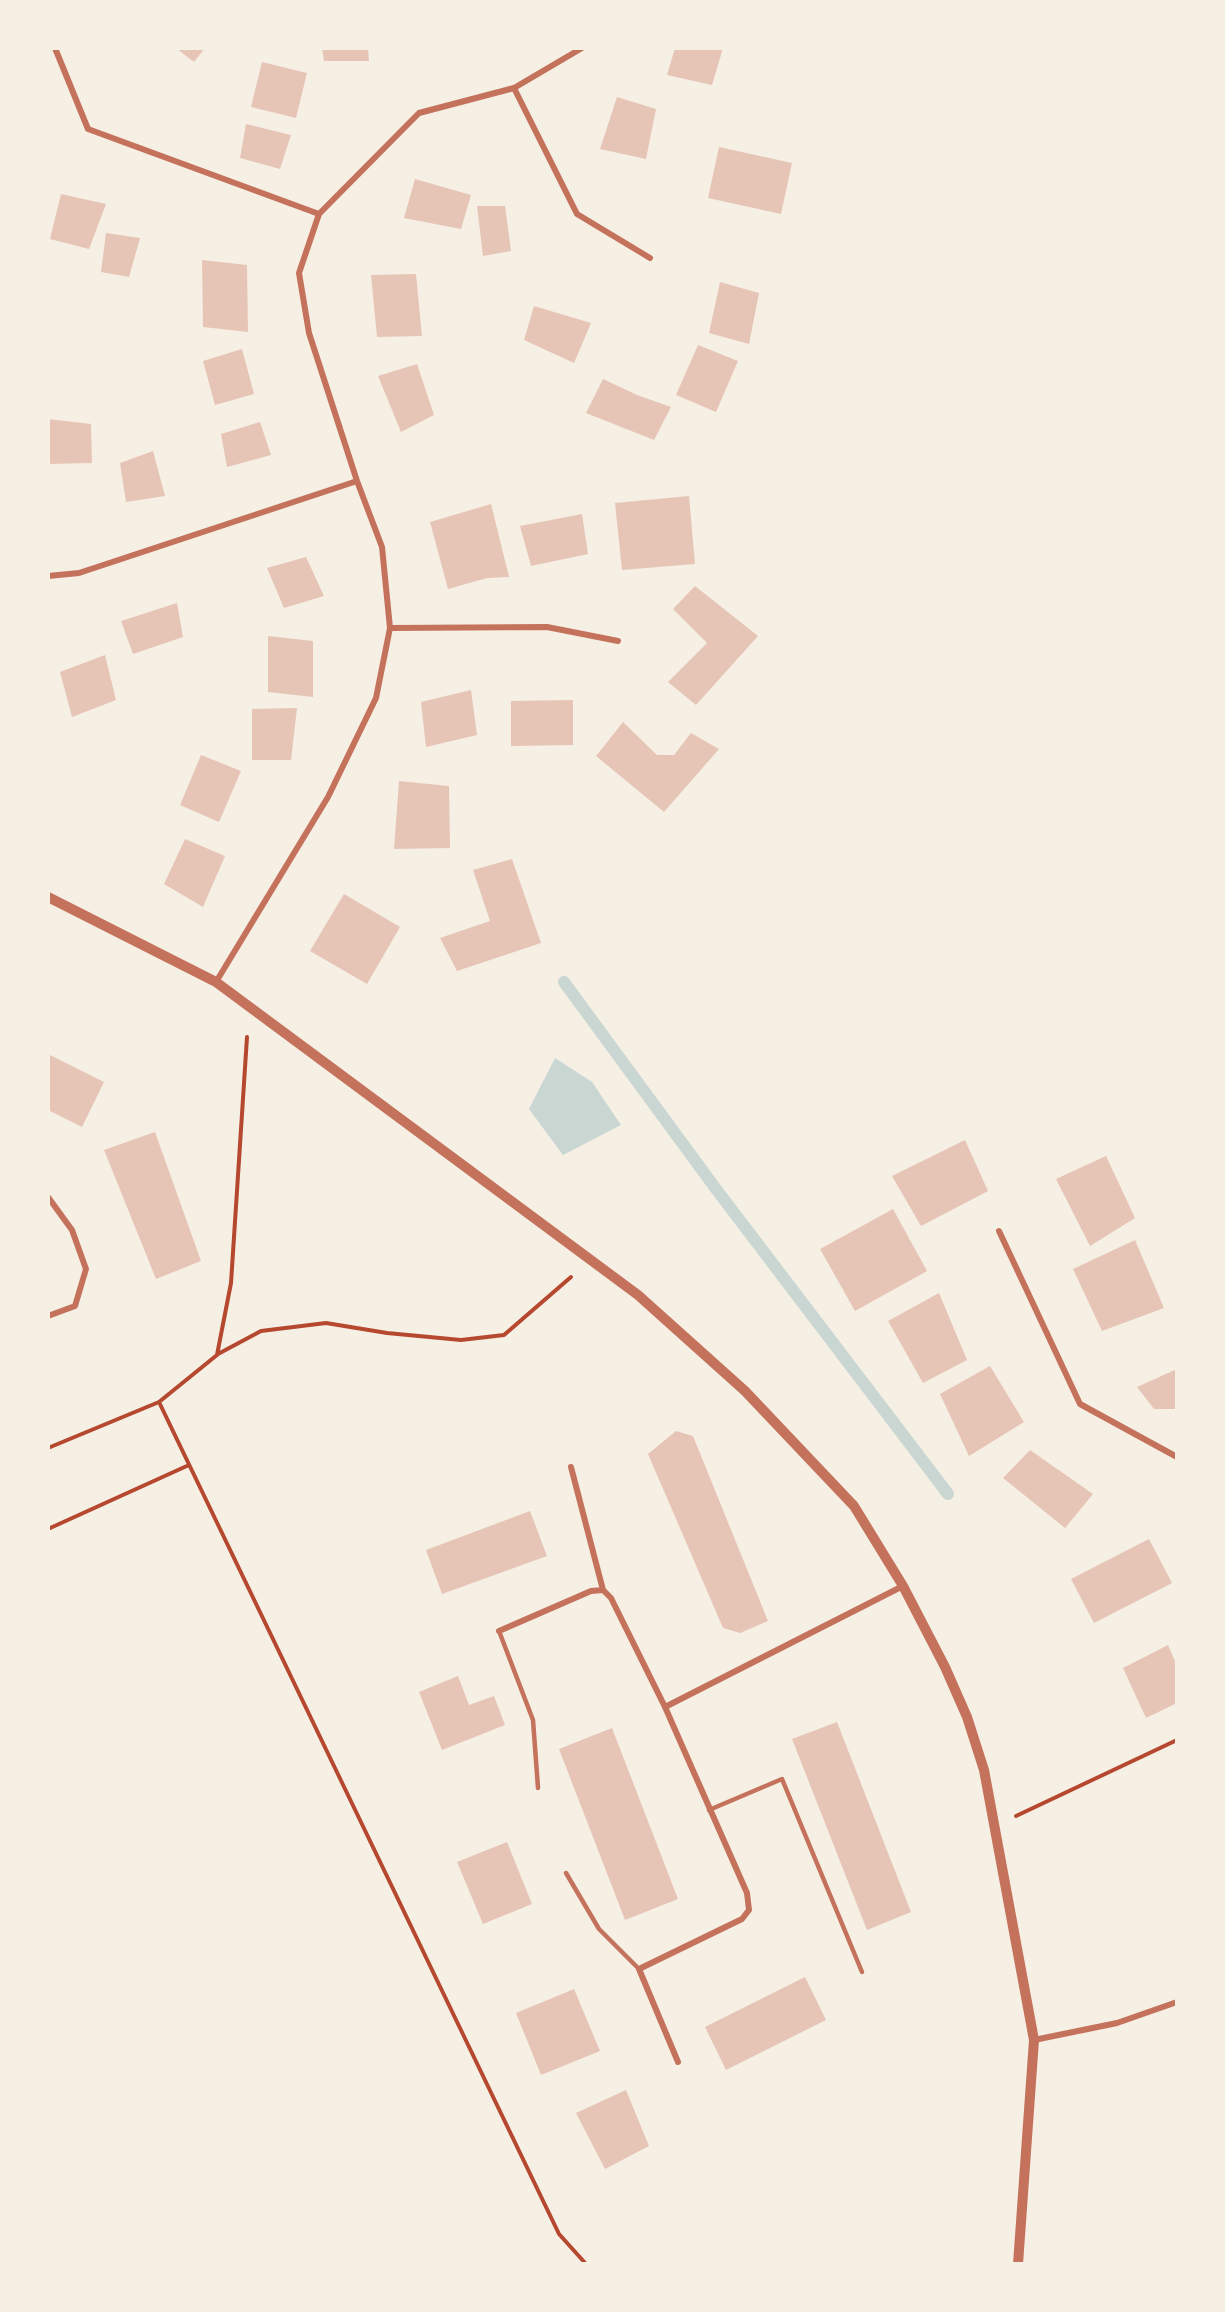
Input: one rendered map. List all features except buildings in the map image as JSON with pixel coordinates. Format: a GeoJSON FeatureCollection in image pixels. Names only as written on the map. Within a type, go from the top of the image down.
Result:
{"type":"FeatureCollection","features":[{"type":"Feature","properties":{"kind":"street"},"geometry":{"type":"LineString","coordinates":[[55,48],[88,129],[319,214]]}},
{"type":"Feature","properties":{"kind":"street"},"geometry":{"type":"LineString","coordinates":[[216,982],[333,787],[376,698],[390,628],[382,547],[357,481],[309,333],[299,273],[319,214],[419,113],[514,88],[582,48]]}},
{"type":"Feature","properties":{"kind":"street"},"geometry":{"type":"LineString","coordinates":[[514,88],[577,214],[650,258]]}},
{"type":"Feature","properties":{"kind":"street"},"geometry":{"type":"LineString","coordinates":[[48,576],[79,573],[357,481]]}},
{"type":"Feature","properties":{"kind":"street"},"geometry":{"type":"LineString","coordinates":[[390,628],[547,627],[618,641]]}},
{"type":"Feature","properties":{"kind":"street"},"geometry":{"type":"LineString","coordinates":[[48,897],[216,982],[590,1260],[683,1333],[800,1447],[854,1506],[903,1586],[967,1716],[984,1770],[1034,2040],[1018,2264]]}},
{"type":"Feature","properties":{"kind":"street"},"geometry":{"type":"LineString","coordinates":[[48,1197],[72,1230],[86,1269],[75,1306],[48,1316]]}},
{"type":"Feature","properties":{"kind":"street"},"geometry":{"type":"LineString","coordinates":[[999,1231],[1080,1404],[1177,1457]]}},
{"type":"Feature","properties":{"kind":"street"},"geometry":{"type":"LineString","coordinates":[[571,1467],[603,1590],[611,1598],[665,1707],[747,1893],[749,1910],[742,1919],[639,1969],[678,2062]]}},
{"type":"Feature","properties":{"kind":"street"},"geometry":{"type":"LineString","coordinates":[[665,1707],[903,1586]]}},
{"type":"Feature","properties":{"kind":"street"},"geometry":{"type":"LineString","coordinates":[[500,1631],[591,1591],[603,1590]]}},
{"type":"Feature","properties":{"kind":"street"},"geometry":{"type":"LineString","coordinates":[[1034,2040],[1117,2023],[1177,2002]]}},
{"type":"Feature","properties":{"kind":"lane"},"geometry":{"type":"LineString","coordinates":[[500,1631],[533,1720],[538,1788]]}},
{"type":"Feature","properties":{"kind":"lane"},"geometry":{"type":"LineString","coordinates":[[709,1810],[782,1779],[862,1972]]}},
{"type":"Feature","properties":{"kind":"lane"},"geometry":{"type":"LineString","coordinates":[[566,1873],[599,1929],[639,1969]]}},
{"type":"Feature","properties":{"kind":"path"},"geometry":{"type":"LineString","coordinates":[[217,1355],[231,1283],[248,1004]]}},
{"type":"Feature","properties":{"kind":"path"},"geometry":{"type":"LineString","coordinates":[[48,1448],[159,1402],[217,1355],[261,1331],[326,1323],[387,1333],[460,1340],[504,1335],[590,1260]]}},
{"type":"Feature","properties":{"kind":"path"},"geometry":{"type":"LineString","coordinates":[[159,1402],[559,2234],[586,2264]]}},
{"type":"Feature","properties":{"kind":"path"},"geometry":{"type":"LineString","coordinates":[[48,1529],[189,1466]]}},
{"type":"Feature","properties":{"kind":"path"},"geometry":{"type":"LineString","coordinates":[[994,1826],[1177,1740]]}},
{"type":"Feature","properties":{"kind":"shaded area"},"geometry":{"type":"Polygon","coordinates":[[[555,1058],[592,1082],[621,1125],[563,1155],[529,1109],[555,1058]]]}},
{"type":"Feature","properties":{"kind":"waterway"},"geometry":{"type":"LineString","coordinates":[[564,982],[716,1189],[948,1494]]}}]}
